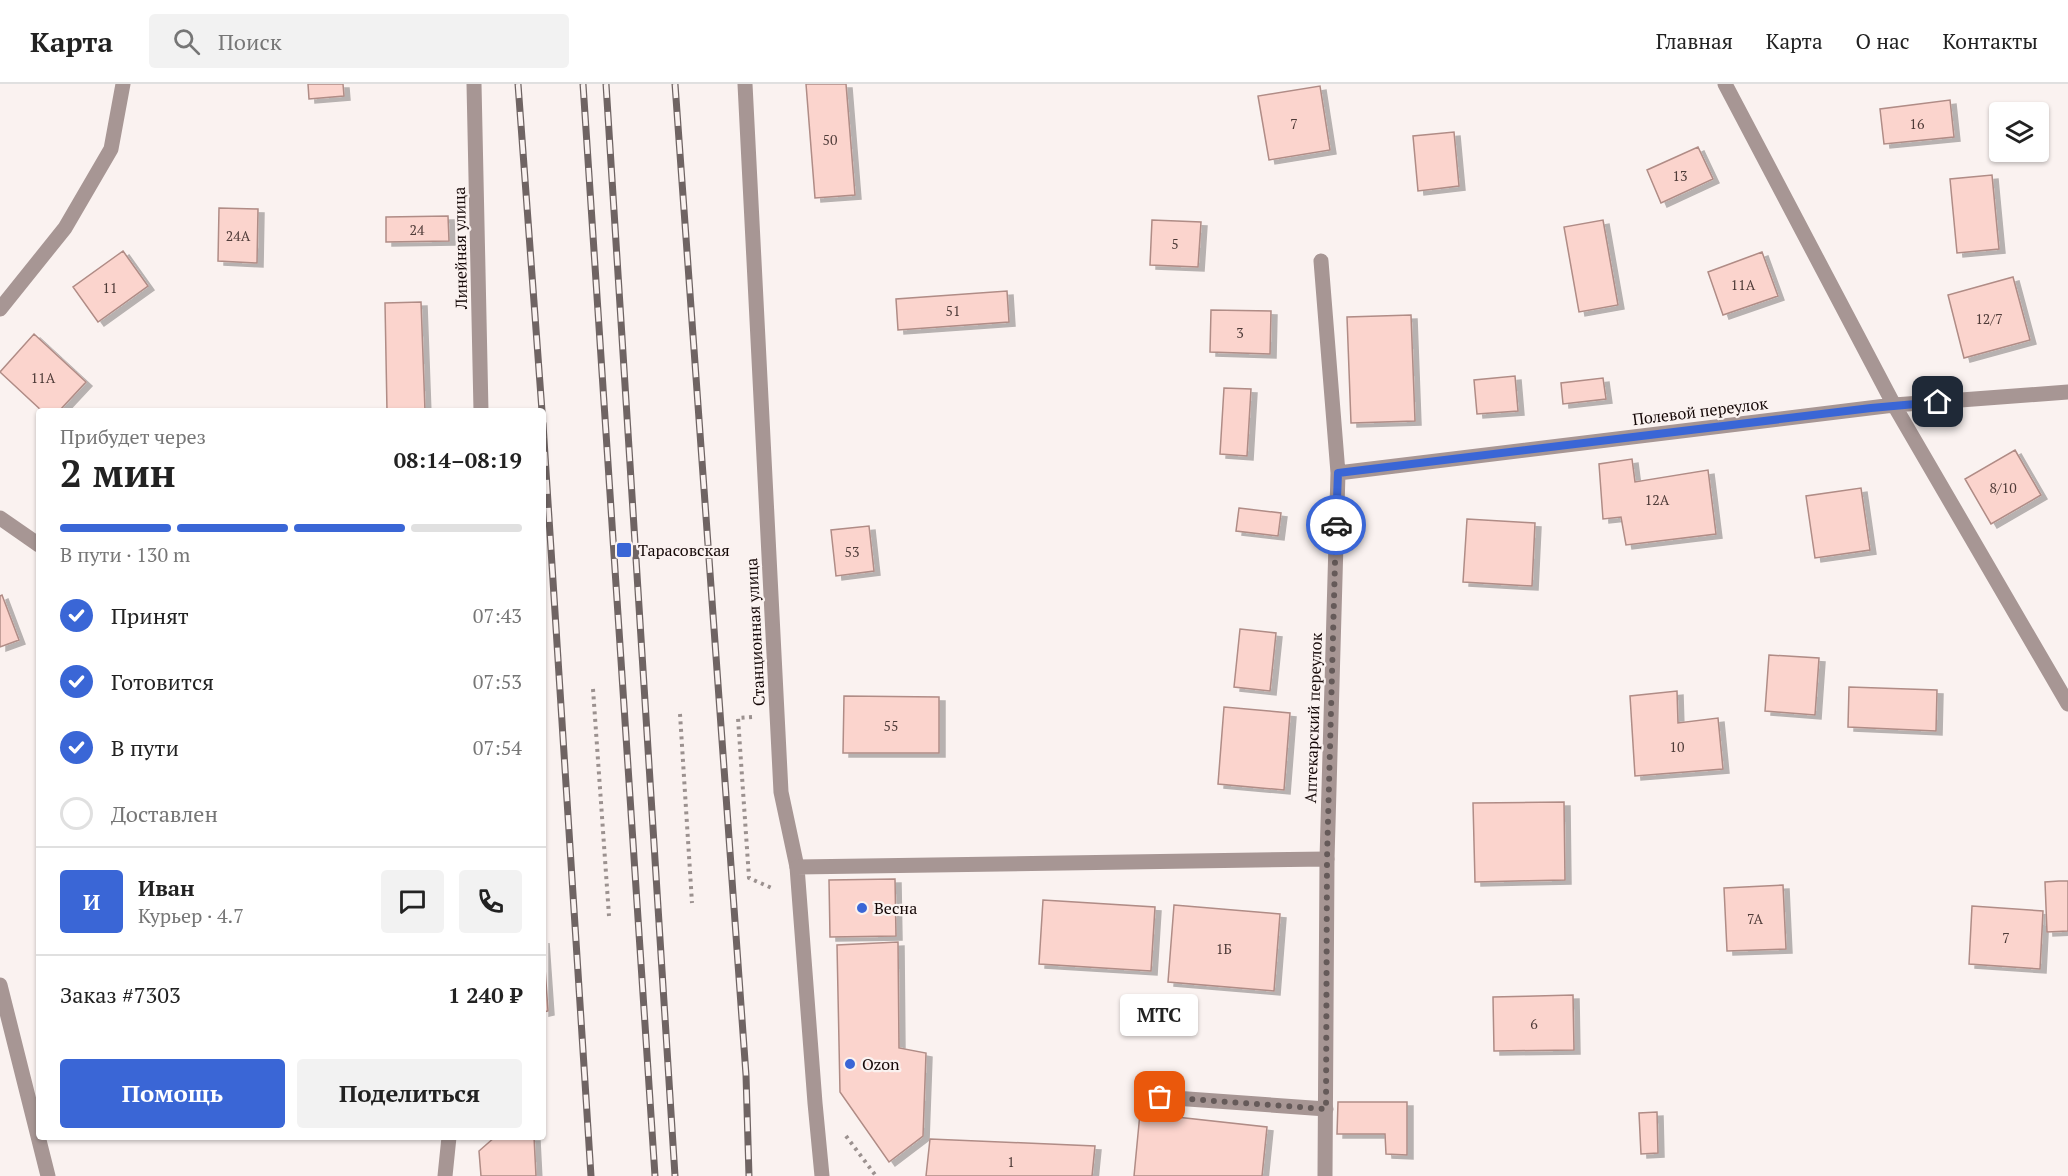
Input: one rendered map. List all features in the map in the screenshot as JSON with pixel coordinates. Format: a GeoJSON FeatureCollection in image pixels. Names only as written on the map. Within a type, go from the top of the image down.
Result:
{"type":"FeatureCollection","features":[{"type":"Feature","properties":{"kind":"street"},"geometry":{"type":"LineString","coordinates":[[0,309],[65,228],[111,149],[123,84]]}},
{"type":"Feature","properties":{"kind":"street","name":"Линейная улица"},"geometry":{"type":"LineString","coordinates":[[474,84],[481,408]]}},
{"type":"Feature","properties":{"kind":"street","name":"Станционная улица"},"geometry":{"type":"LineString","coordinates":[[745,84],[781,792],[797,867],[822,1176]]}},
{"type":"Feature","properties":{"kind":"street"},"geometry":{"type":"LineString","coordinates":[[1725,84],[1894,405],[2068,704]]}},
{"type":"Feature","properties":{"kind":"street","name":"Аптекарский переулок"},"geometry":{"type":"LineString","coordinates":[[1321,261],[1338,473],[1327,859],[1325,1176]]}},
{"type":"Feature","properties":{"kind":"street","name":"Полевой переулок"},"geometry":{"type":"LineString","coordinates":[[1338,473],[1894,405],[2068,392]]}},
{"type":"Feature","properties":{"kind":"street"},"geometry":{"type":"LineString","coordinates":[[0,518],[36,543]]}},
{"type":"Feature","properties":{"kind":"street"},"geometry":{"type":"LineString","coordinates":[[797,867],[1327,859]]}},
{"type":"Feature","properties":{"kind":"street"},"geometry":{"type":"LineString","coordinates":[[0,985],[36,1128]]}},
{"type":"Feature","properties":{"kind":"street"},"geometry":{"type":"LineString","coordinates":[[1160,1097],[1326,1109]]}},
{"type":"Feature","properties":{"kind":"street"},"geometry":{"type":"LineString","coordinates":[[39,1140],[48,1176]]}},
{"type":"Feature","properties":{"kind":"street"},"geometry":{"type":"LineString","coordinates":[[445,1176],[449,1140]]}},
{"type":"Feature","properties":{"kind":"path"},"geometry":{"type":"LineString","coordinates":[[593,689],[609,916]]}},
{"type":"Feature","properties":{"kind":"path"},"geometry":{"type":"LineString","coordinates":[[680,714],[692,903]]}},
{"type":"Feature","properties":{"kind":"path"},"geometry":{"type":"LineString","coordinates":[[738,718],[749,878]]}},
{"type":"Feature","properties":{"kind":"path"},"geometry":{"type":"LineString","coordinates":[[845,1127],[847,1138],[876,1176]]}},
{"type":"Feature","properties":{"kind":"building"},"geometry":{"type":"Polygon","coordinates":[[[308,84],[343,84],[344,96],[309,99],[308,84]]]}},
{"type":"Feature","properties":{"kind":"building"},"geometry":{"type":"Polygon","coordinates":[[[806,84],[846,84],[855,195],[815,198],[806,84]]]}},
{"type":"Feature","properties":{"kind":"building"},"geometry":{"type":"Polygon","coordinates":[[[1320,86],[1330,150],[1269,160],[1258,96],[1320,86]]]}},
{"type":"Feature","properties":{"kind":"building"},"geometry":{"type":"Polygon","coordinates":[[[1950,100],[1954,137],[1884,144],[1880,109],[1950,100]]]}},
{"type":"Feature","properties":{"kind":"building"},"geometry":{"type":"Polygon","coordinates":[[[1454,132],[1459,186],[1418,191],[1413,136],[1454,132]]]}},
{"type":"Feature","properties":{"kind":"building"},"geometry":{"type":"Polygon","coordinates":[[[1698,147],[1713,179],[1661,203],[1647,170],[1698,147]]]}},
{"type":"Feature","properties":{"kind":"building"},"geometry":{"type":"Polygon","coordinates":[[[1992,175],[1999,249],[1957,253],[1950,179],[1992,175]]]}},
{"type":"Feature","properties":{"kind":"building"},"geometry":{"type":"Polygon","coordinates":[[[219,208],[258,209],[257,263],[218,261],[219,208]]]}},
{"type":"Feature","properties":{"kind":"building"},"geometry":{"type":"Polygon","coordinates":[[[448,216],[449,241],[386,242],[386,217],[448,216]]]}},
{"type":"Feature","properties":{"kind":"building"},"geometry":{"type":"Polygon","coordinates":[[[1152,220],[1201,222],[1198,267],[1150,265],[1152,220]]]}},
{"type":"Feature","properties":{"kind":"building"},"geometry":{"type":"Polygon","coordinates":[[[1603,220],[1618,305],[1579,312],[1564,227],[1603,220]]]}},
{"type":"Feature","properties":{"kind":"building"},"geometry":{"type":"Polygon","coordinates":[[[123,251],[148,286],[98,322],[73,287],[123,251]]]}},
{"type":"Feature","properties":{"kind":"building"},"geometry":{"type":"Polygon","coordinates":[[[1762,252],[1778,296],[1723,315],[1708,272],[1762,252]]]}},
{"type":"Feature","properties":{"kind":"building"},"geometry":{"type":"Polygon","coordinates":[[[2013,277],[2030,340],[1964,358],[1948,295],[2013,277]]]}},
{"type":"Feature","properties":{"kind":"building"},"geometry":{"type":"Polygon","coordinates":[[[1007,291],[1009,322],[898,330],[896,299],[1007,291]]]}},
{"type":"Feature","properties":{"kind":"building"},"geometry":{"type":"Polygon","coordinates":[[[421,302],[425,408],[387,408],[385,303],[421,302]]]}},
{"type":"Feature","properties":{"kind":"building"},"geometry":{"type":"Polygon","coordinates":[[[1211,310],[1271,311],[1270,354],[1210,352],[1211,310]]]}},
{"type":"Feature","properties":{"kind":"building"},"geometry":{"type":"Polygon","coordinates":[[[1411,315],[1415,421],[1351,423],[1347,317],[1411,315]]]}},
{"type":"Feature","properties":{"kind":"building"},"geometry":{"type":"Polygon","coordinates":[[[34,334],[86,382],[62,408],[39,408],[0,372],[34,334]]]}},
{"type":"Feature","properties":{"kind":"building"},"geometry":{"type":"Polygon","coordinates":[[[1515,376],[1518,411],[1477,414],[1474,380],[1515,376]]]}},
{"type":"Feature","properties":{"kind":"building"},"geometry":{"type":"Polygon","coordinates":[[[1603,378],[1606,399],[1563,404],[1561,383],[1603,378]]]}},
{"type":"Feature","properties":{"kind":"building"},"geometry":{"type":"Polygon","coordinates":[[[1224,388],[1251,389],[1247,456],[1220,454],[1224,388]]]}},
{"type":"Feature","properties":{"kind":"building"},"geometry":{"type":"Polygon","coordinates":[[[2015,450],[2041,495],[1991,524],[1965,479],[2015,450]]]}},
{"type":"Feature","properties":{"kind":"building"},"geometry":{"type":"Polygon","coordinates":[[[1632,459],[1635,482],[1708,470],[1716,534],[1626,545],[1621,517],[1603,519],[1599,464],[1632,459]]]}},
{"type":"Feature","properties":{"kind":"building"},"geometry":{"type":"Polygon","coordinates":[[[1861,488],[1870,550],[1815,558],[1806,496],[1861,488]]]}},
{"type":"Feature","properties":{"kind":"building"},"geometry":{"type":"Polygon","coordinates":[[[1239,508],[1281,513],[1278,536],[1236,531],[1239,508]]]}},
{"type":"Feature","properties":{"kind":"building"},"geometry":{"type":"Polygon","coordinates":[[[1467,519],[1535,523],[1532,586],[1463,582],[1467,519]]]}},
{"type":"Feature","properties":{"kind":"building"},"geometry":{"type":"Polygon","coordinates":[[[869,526],[874,571],[836,576],[831,530],[869,526]]]}},
{"type":"Feature","properties":{"kind":"building"},"geometry":{"type":"Polygon","coordinates":[[[2,595],[19,640],[0,647],[0,596],[2,595]]]}},
{"type":"Feature","properties":{"kind":"building"},"geometry":{"type":"Polygon","coordinates":[[[1240,629],[1276,633],[1270,691],[1234,687],[1240,629]]]}},
{"type":"Feature","properties":{"kind":"building"},"geometry":{"type":"Polygon","coordinates":[[[1769,655],[1819,658],[1815,715],[1765,711],[1769,655]]]}},
{"type":"Feature","properties":{"kind":"building"},"geometry":{"type":"Polygon","coordinates":[[[1849,687],[1937,690],[1936,731],[1848,727],[1849,687]]]}},
{"type":"Feature","properties":{"kind":"building"},"geometry":{"type":"Polygon","coordinates":[[[1677,691],[1678,723],[1718,718],[1723,769],[1635,776],[1630,696],[1677,691]]]}},
{"type":"Feature","properties":{"kind":"building"},"geometry":{"type":"Polygon","coordinates":[[[844,696],[939,697],[939,753],[843,753],[844,696]]]}},
{"type":"Feature","properties":{"kind":"building"},"geometry":{"type":"Polygon","coordinates":[[[1224,707],[1290,713],[1284,790],[1218,784],[1224,707]]]}},
{"type":"Feature","properties":{"kind":"building"},"geometry":{"type":"Polygon","coordinates":[[[1564,802],[1565,880],[1475,882],[1473,803],[1564,802]]]}},
{"type":"Feature","properties":{"kind":"building","name":"Весна"},"geometry":{"type":"Polygon","coordinates":[[[895,879],[896,936],[830,937],[829,880],[895,879]]]}},
{"type":"Feature","properties":{"kind":"building"},"geometry":{"type":"Polygon","coordinates":[[[2068,881],[2068,931],[2047,932],[2045,882],[2068,881]]]}},
{"type":"Feature","properties":{"kind":"building"},"geometry":{"type":"Polygon","coordinates":[[[1783,885],[1786,949],[1727,951],[1724,888],[1783,885]]]}},
{"type":"Feature","properties":{"kind":"building"},"geometry":{"type":"Polygon","coordinates":[[[1043,900],[1155,907],[1151,971],[1039,964],[1043,900]]]}},
{"type":"Feature","properties":{"kind":"building"},"geometry":{"type":"Polygon","coordinates":[[[1174,905],[1280,914],[1274,991],[1168,982],[1174,905]]]}},
{"type":"Feature","properties":{"kind":"building"},"geometry":{"type":"Polygon","coordinates":[[[1972,906],[2043,911],[2040,969],[1969,964],[1972,906]]]}},
{"type":"Feature","properties":{"kind":"building"},"geometry":{"type":"Polygon","coordinates":[[[898,942],[899,1048],[926,1053],[923,1136],[889,1162],[840,1092],[837,945],[898,942]]]}},
{"type":"Feature","properties":{"kind":"building"},"geometry":{"type":"Polygon","coordinates":[[[546,982],[548,1011],[546,1011],[546,982]]]}},
{"type":"Feature","properties":{"kind":"building"},"geometry":{"type":"Polygon","coordinates":[[[1573,995],[1574,1050],[1494,1051],[1493,997],[1573,995]]]}},
{"type":"Feature","properties":{"kind":"building"},"geometry":{"type":"Polygon","coordinates":[[[1338,1102],[1407,1102],[1407,1155],[1386,1154],[1385,1134],[1337,1134],[1338,1102]]]}},
{"type":"Feature","properties":{"kind":"building"},"geometry":{"type":"Polygon","coordinates":[[[1657,1112],[1658,1153],[1641,1154],[1639,1113],[1657,1112]]]}},
{"type":"Feature","properties":{"kind":"building"},"geometry":{"type":"Polygon","coordinates":[[[1140,1113],[1267,1127],[1262,1176],[1134,1176],[1140,1113]]]}},
{"type":"Feature","properties":{"kind":"building"},"geometry":{"type":"Polygon","coordinates":[[[930,1139],[1095,1146],[1092,1176],[926,1176],[930,1139]]]}},
{"type":"Feature","properties":{"kind":"building"},"geometry":{"type":"Polygon","coordinates":[[[492,1140],[534,1140],[536,1176],[481,1176],[479,1151],[492,1140]]]}},
{"type":"Feature","properties":{"kind":"railway"},"geometry":{"type":"LineString","coordinates":[[518,84],[542,408]]}},
{"type":"Feature","properties":{"kind":"railway"},"geometry":{"type":"LineString","coordinates":[[583,84],[655,1176]]}},
{"type":"Feature","properties":{"kind":"railway"},"geometry":{"type":"LineString","coordinates":[[606,84],[675,1176]]}},
{"type":"Feature","properties":{"kind":"railway"},"geometry":{"type":"LineString","coordinates":[[675,84],[746,1075],[749,1176]]}},
{"type":"Feature","properties":{"kind":"railway"},"geometry":{"type":"LineString","coordinates":[[546,471],[591,1176]]}},
{"type":"Feature","properties":{"kind":"way so far"},"geometry":{"type":"LineString","coordinates":[[1160,1097],[1326,1109],[1327,859],[1336,525]]}},
{"type":"Feature","properties":{"kind":"place","name":"Тарасовская"},"geometry":{"type":"Point","coordinates":[624,550]}},
{"type":"Feature","properties":{"kind":"place","name":"Весна"},"geometry":{"type":"Point","coordinates":[862,908]}},
{"type":"Feature","properties":{"kind":"place","name":"Ozon"},"geometry":{"type":"Point","coordinates":[850,1064]}},
{"type":"Feature","properties":{"kind":"place","name":"МТС"},"geometry":{"type":"Point","coordinates":[1160,1097]}},
{"type":"Feature","properties":{"kind":"route"},"geometry":{"type":"LineString","coordinates":[[1336,525],[1338,473],[1894,405],[1938,402]]}}]}
